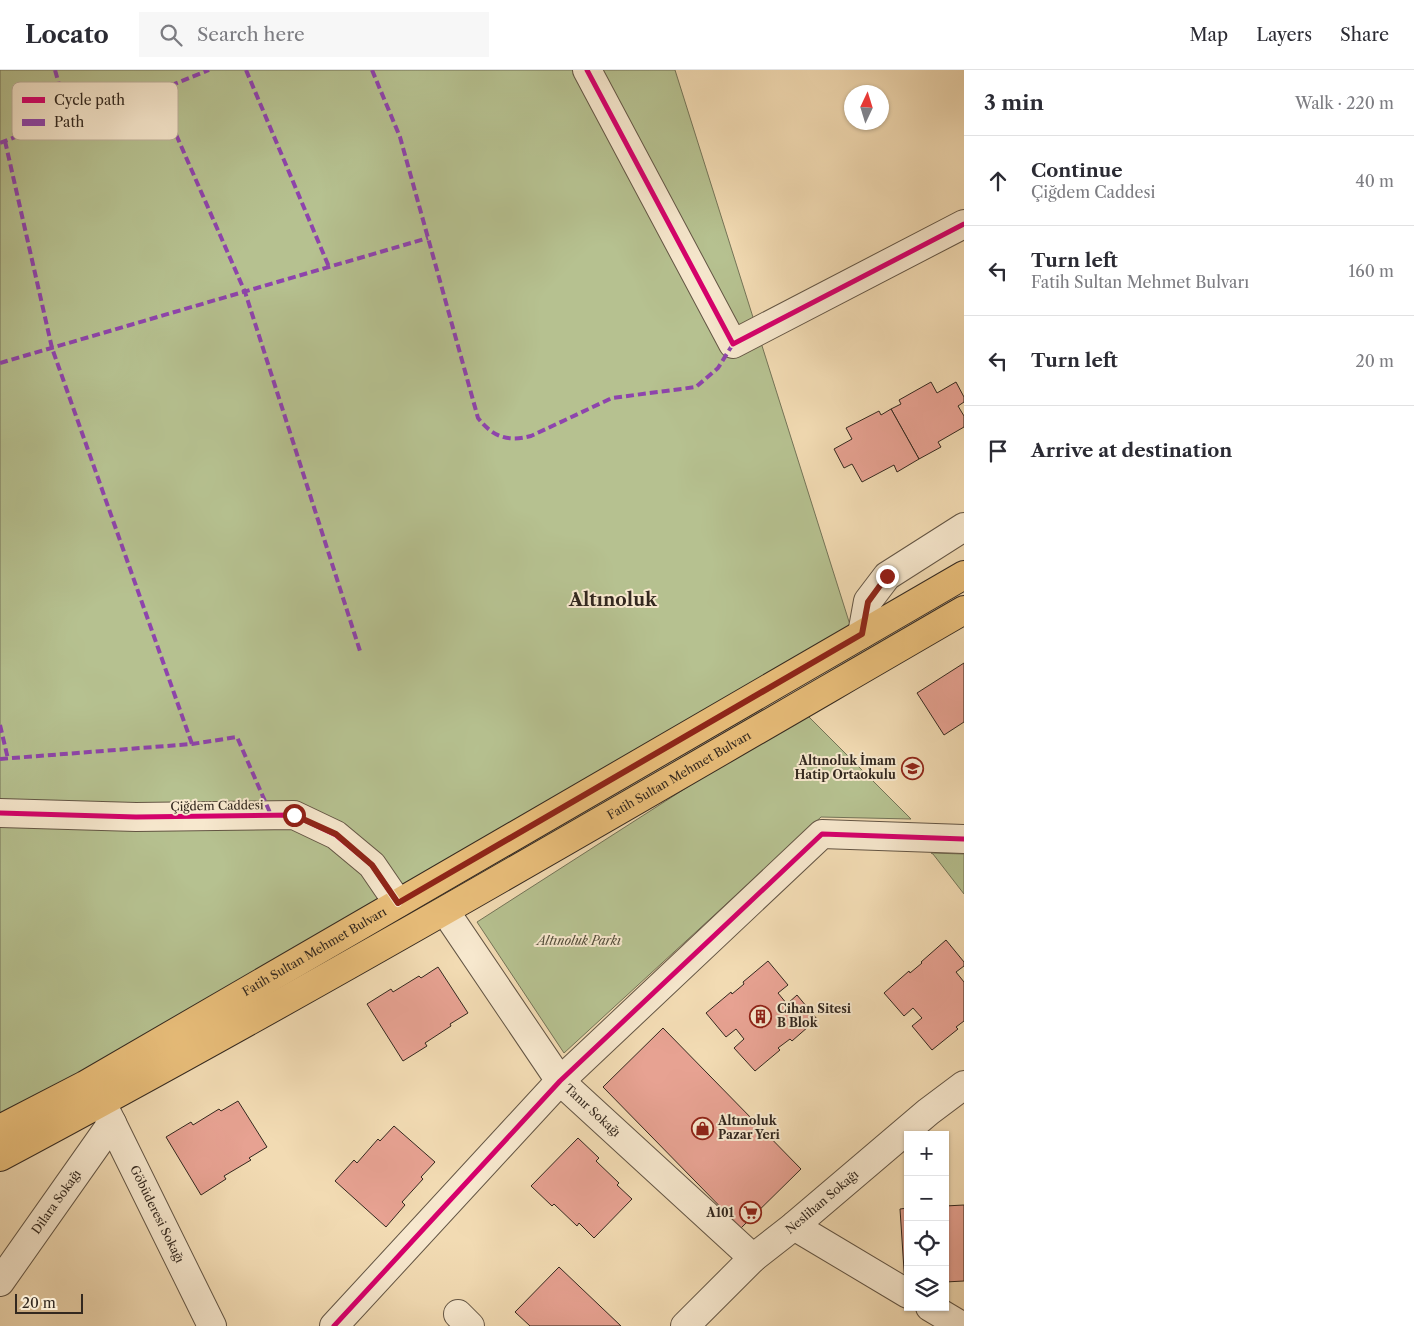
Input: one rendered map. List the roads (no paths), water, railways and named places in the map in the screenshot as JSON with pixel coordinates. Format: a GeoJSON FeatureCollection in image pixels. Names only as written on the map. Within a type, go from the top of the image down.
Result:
{"type":"FeatureCollection","features":[{"type":"Feature","properties":{"kind":"main road","name":"Fatih Sultan Mehmet Bulvarı"},"geometry":{"type":"LineString","coordinates":[[0,1129],[85,1085],[964,576]]}},
{"type":"Feature","properties":{"kind":"main road","name":"Fatih Sultan Mehmet Bulvarı"},"geometry":{"type":"LineString","coordinates":[[0,1157],[107,1113],[445,911],[964,610]]}},
{"type":"Feature","properties":{"kind":"street"},"geometry":{"type":"LineString","coordinates":[[587,70],[734,344],[961,233]]}},
{"type":"Feature","properties":{"kind":"street"},"geometry":{"type":"LineString","coordinates":[[862,634],[868,602],[887,576],[964,527]]}},
{"type":"Feature","properties":{"kind":"street","name":"Çiğdem Caddesi"},"geometry":{"type":"LineString","coordinates":[[0,813],[136,817],[294,815],[336,834],[372,865],[398,903]]}},
{"type":"Feature","properties":{"kind":"street"},"geometry":{"type":"LineString","coordinates":[[334,1326],[560,1081],[822,834],[964,840]]}},
{"type":"Feature","properties":{"kind":"street","name":"Tanır Sokağı"},"geometry":{"type":"LineString","coordinates":[[445,911],[560,1081],[752,1258]]}},
{"type":"Feature","properties":{"kind":"street","name":"Neslihan Sokağı"},"geometry":{"type":"LineString","coordinates":[[685,1326],[752,1258],[794,1226],[928,1112],[964,1086]]}},
{"type":"Feature","properties":{"kind":"street","name":"Dilara Sokağı"},"geometry":{"type":"LineString","coordinates":[[0,1282],[107,1113]]}},
{"type":"Feature","properties":{"kind":"street","name":"Göbüderesi Sokağı"},"geometry":{"type":"LineString","coordinates":[[107,1113],[212,1326]]}},
{"type":"Feature","properties":{"kind":"street"},"geometry":{"type":"LineString","coordinates":[[794,1226],[904,1292]]}},
{"type":"Feature","properties":{"kind":"street"},"geometry":{"type":"LineString","coordinates":[[937,1311],[962,1326]]}},
{"type":"Feature","properties":{"kind":"place","name":"Altınoluk İmam Hatip Ortaokulu"},"geometry":{"type":"Point","coordinates":[912,768]}},
{"type":"Feature","properties":{"kind":"place","name":"Cihan Sitesi B Blok"},"geometry":{"type":"Point","coordinates":[761,1016]}},
{"type":"Feature","properties":{"kind":"place","name":"Altınoluk Pazar Yeri"},"geometry":{"type":"Point","coordinates":[702,1128]}},
{"type":"Feature","properties":{"kind":"place","name":"A101"},"geometry":{"type":"Point","coordinates":[750,1213]}},
{"type":"Feature","properties":{"kind":"district","name":"Altınoluk"},"geometry":{"type":"Point","coordinates":[613,600]}},
{"type":"Feature","properties":{"kind":"park label","name":"Altınoluk Parkı"},"geometry":{"type":"Point","coordinates":[579,941]}}]}
